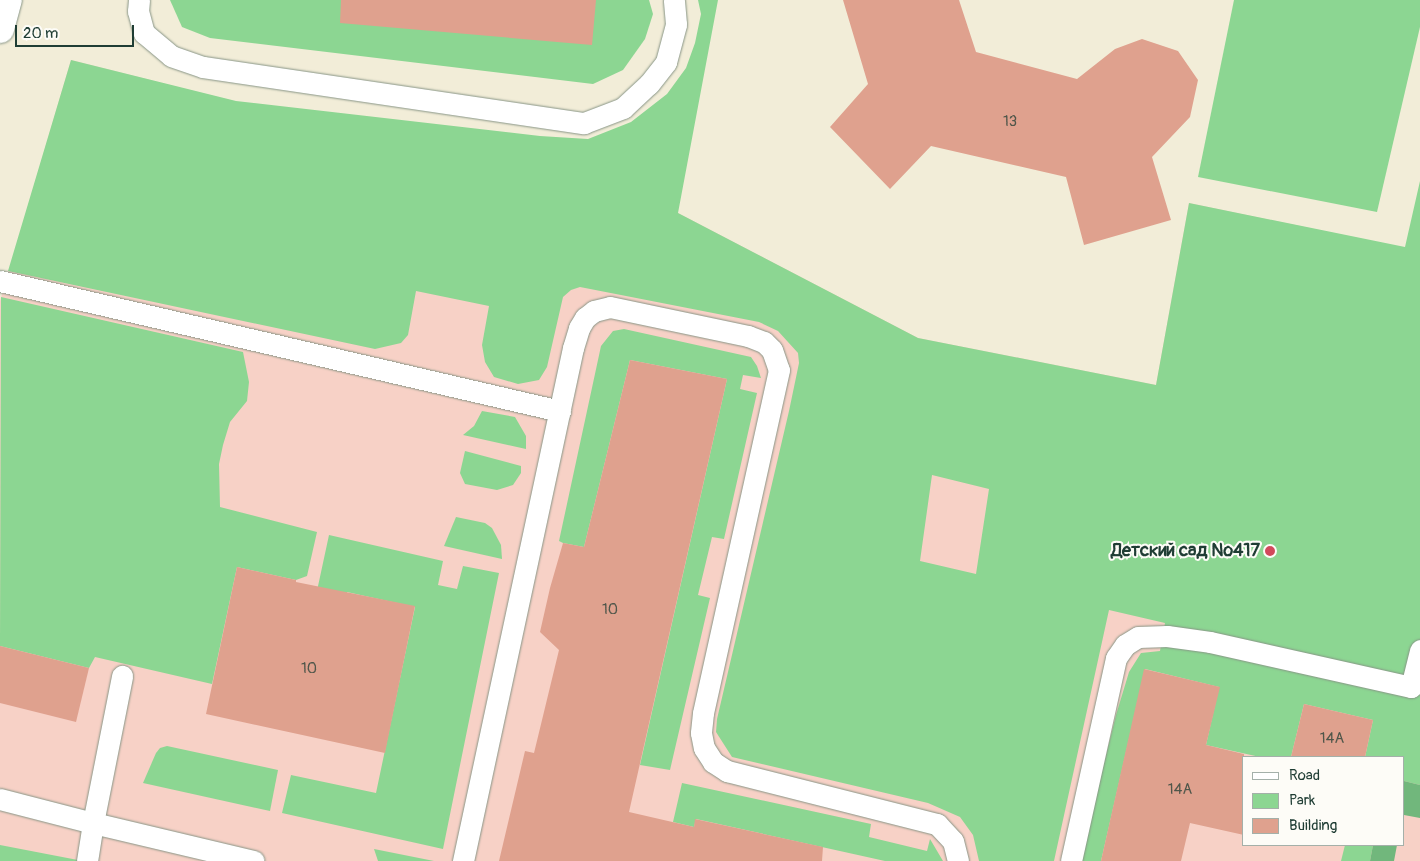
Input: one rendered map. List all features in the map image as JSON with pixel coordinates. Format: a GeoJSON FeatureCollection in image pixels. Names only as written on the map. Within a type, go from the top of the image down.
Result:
{"type":"FeatureCollection","features":[{"type":"Feature","properties":{"kind":"street"},"geometry":{"type":"LineString","coordinates":[[0,29],[8,0]]}},
{"type":"Feature","properties":{"kind":"lane"},"geometry":{"type":"LineString","coordinates":[[139,0],[138,11],[144,33],[171,56],[202,67],[584,123],[623,108],[649,84],[666,62],[676,24],[674,0]]}},
{"type":"Feature","properties":{"kind":"lane"},"geometry":{"type":"LineString","coordinates":[[0,281],[560,411]]}},
{"type":"Feature","properties":{"kind":"lane"},"geometry":{"type":"LineString","coordinates":[[463,861],[579,328],[594,311],[610,307],[637,311],[748,336],[764,342],[772,350],[779,370],[703,714],[701,733],[704,748],[713,762],[727,771],[937,824],[953,841],[958,861]]}},
{"type":"Feature","properties":{"kind":"lane"},"geometry":{"type":"LineString","coordinates":[[1071,861],[1116,658],[1125,645],[1138,637],[1167,636],[1210,642],[1411,687],[1420,650]]}},
{"type":"Feature","properties":{"kind":"lane"},"geometry":{"type":"LineString","coordinates":[[87,861],[122,676]]}},
{"type":"Feature","properties":{"kind":"lane"},"geometry":{"type":"LineString","coordinates":[[0,800],[254,861]]}},
{"type":"Feature","properties":{"kind":"shaded area"},"geometry":{"type":"Polygon","coordinates":[[[71,60],[678,213],[918,338],[1156,385],[1189,203],[1420,251],[1420,861],[0,861],[0,301],[71,60]]]}},
{"type":"Feature","properties":{"kind":"green space"},"geometry":{"type":"Polygon","coordinates":[[[170,0],[649,0],[653,14],[645,39],[623,70],[593,84],[210,38],[182,27],[170,0]]]}},
{"type":"Feature","properties":{"kind":"green space"},"geometry":{"type":"Polygon","coordinates":[[[698,0],[718,0],[678,213],[918,338],[1156,385],[1189,203],[1405,247],[1420,181],[1420,785],[1405,781],[1405,756],[1365,756],[1373,720],[1304,704],[1291,756],[1256,756],[1206,745],[1219,687],[1145,669],[1101,861],[1082,861],[1081,855],[1116,715],[1129,672],[1141,653],[1160,651],[1165,623],[1109,610],[1054,861],[979,861],[973,835],[960,817],[928,803],[732,757],[716,732],[717,719],[799,363],[798,353],[778,331],[759,322],[580,287],[571,290],[563,297],[547,367],[539,380],[518,384],[494,377],[485,362],[482,345],[489,306],[416,291],[408,335],[401,343],[375,349],[8,271],[71,60],[236,101],[540,136],[588,139],[631,122],[667,94],[686,68],[695,43],[701,14],[698,0]],[[932,475],[920,561],[976,574],[989,489],[932,475]]]}},
{"type":"Feature","properties":{"kind":"green space"},"geometry":{"type":"Polygon","coordinates":[[[1234,0],[1420,0],[1420,27],[1377,212],[1198,177],[1234,0]]]}},
{"type":"Feature","properties":{"kind":"green space"},"geometry":{"type":"Polygon","coordinates":[[[1,297],[243,352],[249,382],[247,401],[230,422],[223,445],[219,464],[220,507],[317,532],[307,576],[296,580],[237,567],[212,684],[95,657],[89,668],[0,646],[1,297]]]}},
{"type":"Feature","properties":{"kind":"green space"},"geometry":{"type":"Polygon","coordinates":[[[624,329],[751,357],[757,366],[761,378],[743,375],[740,389],[757,393],[724,539],[712,537],[698,595],[710,598],[670,770],[640,765],[727,379],[630,360],[584,547],[563,543],[559,541],[601,346],[613,331],[624,329]]]}},
{"type":"Feature","properties":{"kind":"green space"},"geometry":{"type":"Polygon","coordinates":[[[482,411],[515,417],[526,436],[526,449],[463,435],[474,426],[482,411]]]}},
{"type":"Feature","properties":{"kind":"green space"},"geometry":{"type":"Polygon","coordinates":[[[465,451],[521,466],[521,473],[513,485],[497,490],[465,484],[460,473],[465,451]]]}},
{"type":"Feature","properties":{"kind":"green space"},"geometry":{"type":"Polygon","coordinates":[[[456,517],[485,523],[492,528],[501,545],[502,559],[444,546],[456,517]]]}},
{"type":"Feature","properties":{"kind":"green space"},"geometry":{"type":"Polygon","coordinates":[[[329,535],[443,561],[438,585],[457,589],[463,566],[499,573],[443,849],[282,813],[291,775],[376,793],[415,607],[347,592],[333,652],[312,614],[329,535]]]}},
{"type":"Feature","properties":{"kind":"green space"},"geometry":{"type":"Polygon","coordinates":[[[167,746],[278,770],[270,811],[143,783],[156,753],[160,748],[167,746]]]}},
{"type":"Feature","properties":{"kind":"green space"},"geometry":{"type":"Polygon","coordinates":[[[1405,781],[1420,785],[1420,818],[1405,815],[1405,781]]]}},
{"type":"Feature","properties":{"kind":"green space"},"geometry":{"type":"Polygon","coordinates":[[[682,783],[871,824],[869,837],[927,851],[930,839],[943,861],[885,861],[696,819],[694,827],[673,822],[682,783]]]}},
{"type":"Feature","properties":{"kind":"green space"},"geometry":{"type":"Polygon","coordinates":[[[0,845],[83,861],[0,861],[0,845]]]}},
{"type":"Feature","properties":{"kind":"green space"},"geometry":{"type":"Polygon","coordinates":[[[1345,846],[1373,846],[1370,861],[1341,861],[1345,846]]]}},
{"type":"Feature","properties":{"kind":"green space"},"geometry":{"type":"Polygon","coordinates":[[[1373,846],[1397,846],[1394,861],[1370,861],[1373,846]]]}},
{"type":"Feature","properties":{"kind":"green space"},"geometry":{"type":"Polygon","coordinates":[[[374,849],[434,861],[378,861],[374,849]]]}},
{"type":"Feature","properties":{"kind":"building"},"geometry":{"type":"Polygon","coordinates":[[[341,0],[596,0],[592,45],[340,23],[341,0]]]}},
{"type":"Feature","properties":{"kind":"building"},"geometry":{"type":"Polygon","coordinates":[[[843,0],[959,0],[976,52],[1077,79],[1115,49],[1142,39],[1178,51],[1198,80],[1190,117],[1152,157],[1171,220],[1084,245],[1066,177],[931,146],[890,189],[830,127],[868,84],[843,0]]]}},
{"type":"Feature","properties":{"kind":"building"},"geometry":{"type":"Polygon","coordinates":[[[630,360],[727,379],[629,812],[694,827],[695,819],[823,847],[822,861],[499,861],[525,751],[534,753],[559,650],[540,632],[550,588],[563,543],[584,547],[630,360]]]}},
{"type":"Feature","properties":{"kind":"building"},"geometry":{"type":"Polygon","coordinates":[[[237,567],[296,580],[296,582],[415,606],[385,753],[206,714],[237,567]]]}},
{"type":"Feature","properties":{"kind":"building"},"geometry":{"type":"Polygon","coordinates":[[[0,646],[89,668],[76,722],[0,703],[0,646]]]}},
{"type":"Feature","properties":{"kind":"building"},"geometry":{"type":"Polygon","coordinates":[[[1144,669],[1220,687],[1206,745],[1244,754],[1242,756],[1242,835],[1190,823],[1181,861],[1101,861],[1144,669]]]}},
{"type":"Feature","properties":{"kind":"building"},"geometry":{"type":"Polygon","coordinates":[[[1304,704],[1373,720],[1365,756],[1291,756],[1304,704]]]}},
{"type":"Feature","properties":{"kind":"place","name":"Детский сад №417"},"geometry":{"type":"Point","coordinates":[1270,551]}}]}
